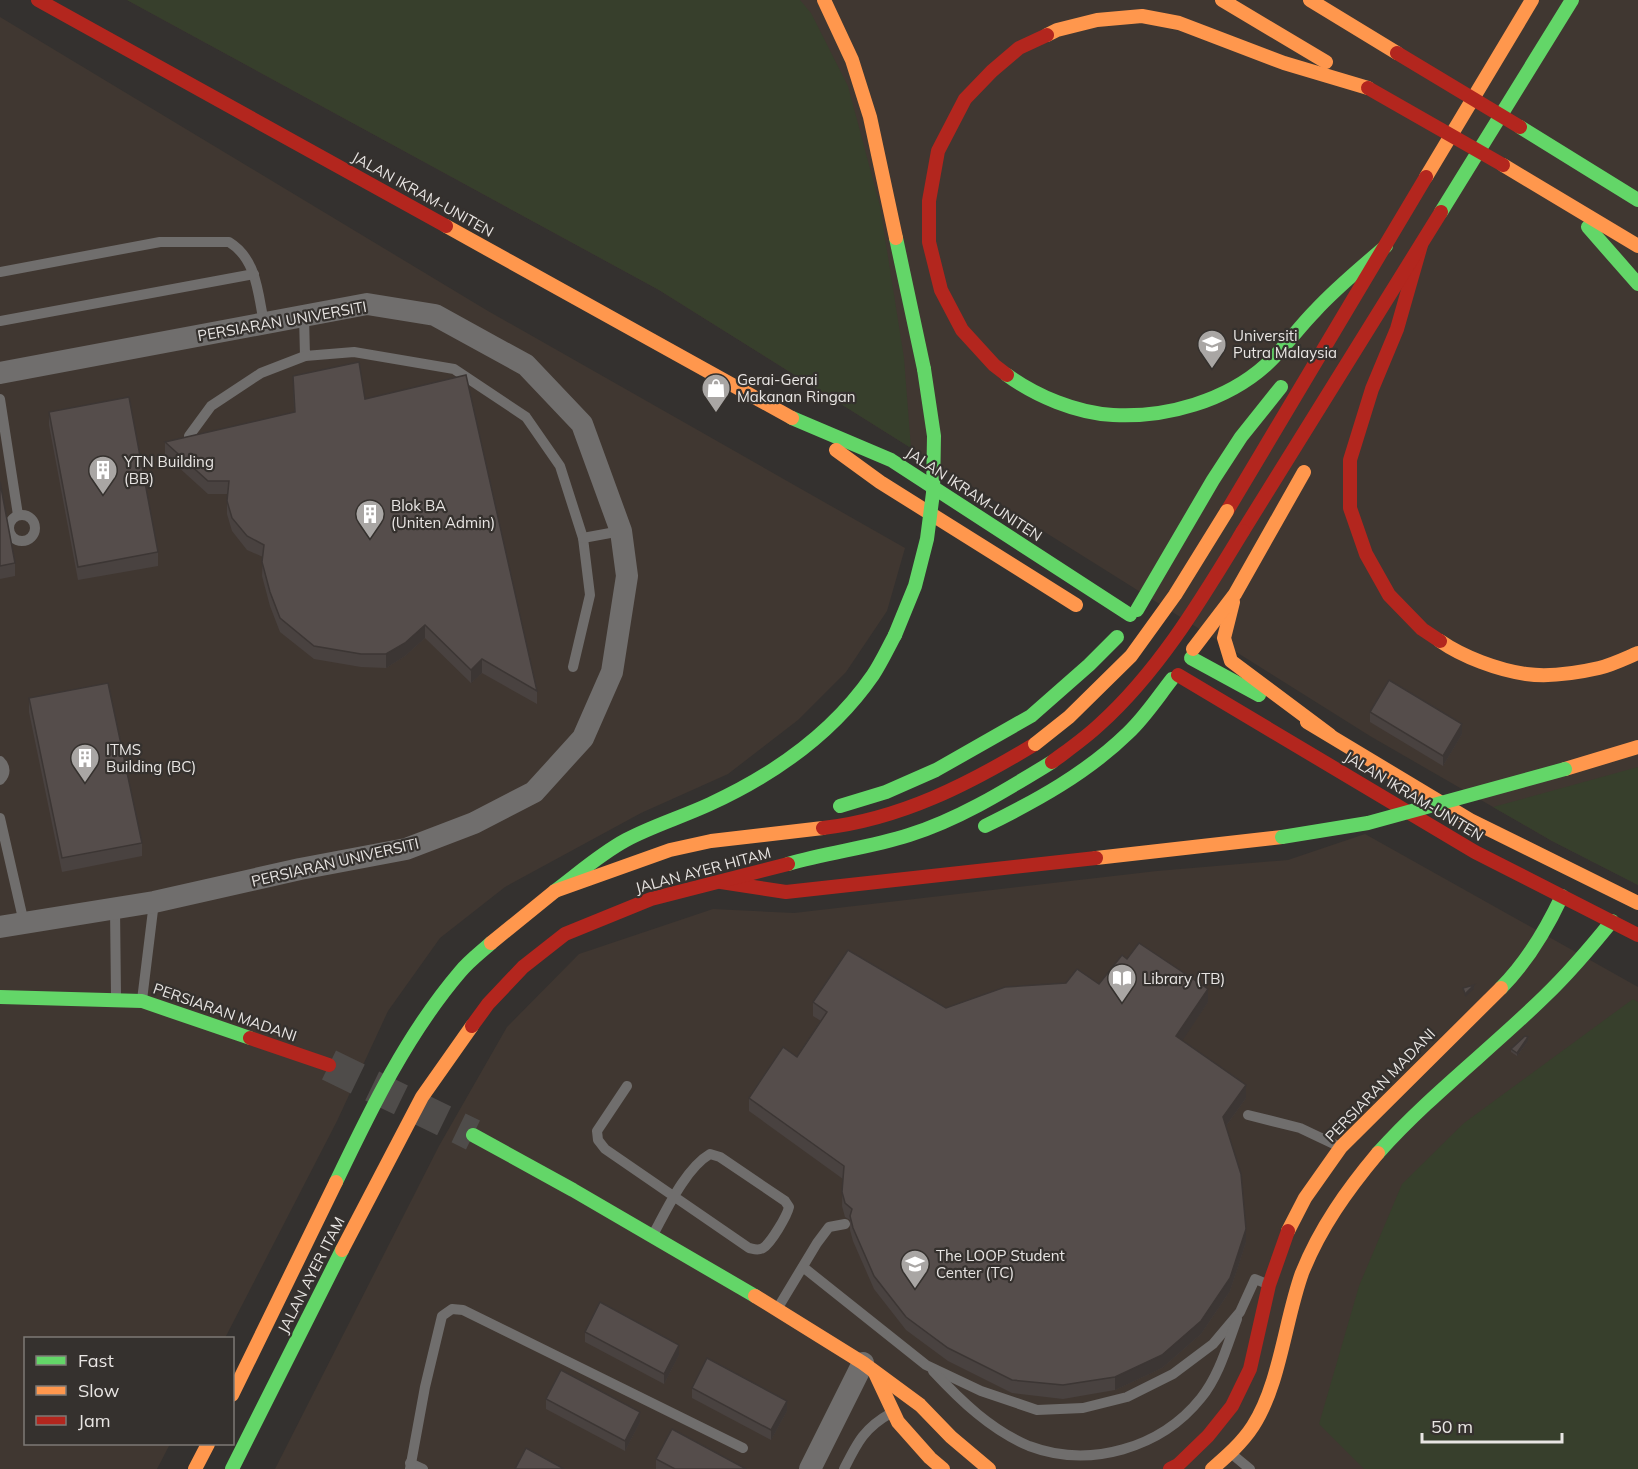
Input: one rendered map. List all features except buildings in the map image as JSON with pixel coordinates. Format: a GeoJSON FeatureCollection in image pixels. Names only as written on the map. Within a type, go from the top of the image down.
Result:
{"type":"FeatureCollection","features":[{"type":"Feature","properties":{"kind":"main road","name":"JALAN IKRAM-UNITEN"},"geometry":{"type":"LineString","coordinates":[[38,0],[791,418],[891,460],[1133,612]]}},
{"type":"Feature","properties":{"kind":"main road"},"geometry":{"type":"LineString","coordinates":[[555,891],[615,847],[759,780],[807,746],[846,709],[874,673],[895,635],[915,586],[927,538],[933,493],[934,436],[924,369],[870,117],[852,60],[824,0]]}},
{"type":"Feature","properties":{"kind":"main road"},"geometry":{"type":"LineString","coordinates":[[1222,0],[1638,246]]}},
{"type":"Feature","properties":{"kind":"main road"},"geometry":{"type":"LineString","coordinates":[[1310,0],[1638,200]]}},
{"type":"Feature","properties":{"kind":"main road"},"geometry":{"type":"LineString","coordinates":[[1339,0],[1379,41]]}},
{"type":"Feature","properties":{"kind":"main road"},"geometry":{"type":"LineString","coordinates":[[827,810],[886,792],[936,770],[1031,716],[1089,665],[1114,631],[1133,612],[1241,437],[1332,317],[1358,290],[1530,0]]}},
{"type":"Feature","properties":{"kind":"main road"},"geometry":{"type":"LineString","coordinates":[[1365,361],[1387,320],[1400,280],[1572,0]]}},
{"type":"Feature","properties":{"kind":"main road"},"geometry":{"type":"LineString","coordinates":[[1561,21],[1581,0]]}},
{"type":"Feature","properties":{"kind":"main road"},"geometry":{"type":"LineString","coordinates":[[1368,88],[1284,63],[1179,23],[1142,16],[1097,20],[1057,30],[1019,48],[992,71],[965,99],[938,152],[929,201],[929,242],[941,290],[962,330],[994,365],[1028,390],[1069,406],[1112,415],[1151,413],[1187,407],[1229,391],[1266,366],[1316,309],[1386,246]]}},
{"type":"Feature","properties":{"kind":"main road"},"geometry":{"type":"LineString","coordinates":[[1584,166],[1614,169]]}},
{"type":"Feature","properties":{"kind":"main road"},"geometry":{"type":"LineString","coordinates":[[1569,204],[1638,284]]}},
{"type":"Feature","properties":{"kind":"main road"},"geometry":{"type":"LineString","coordinates":[[1421,245],[1397,329],[1372,389],[1350,460],[1350,508],[1366,554],[1389,595],[1422,629],[1452,650],[1483,663],[1526,674],[1562,673],[1601,668],[1638,653]]}},
{"type":"Feature","properties":{"kind":"main road","name":"JALAN AYER HITAM"},"geometry":{"type":"LineString","coordinates":[[422,1097],[488,1004],[524,967],[565,934],[651,899],[808,858],[909,835],[955,817],[999,795],[1052,762],[1098,725],[1161,657],[1218,572],[1400,280]]}},
{"type":"Feature","properties":{"kind":"main road","name":"JALAN AYER HITAM"},"geometry":{"type":"LineString","coordinates":[[413,1035],[462,971],[498,935],[555,891],[670,850],[745,836],[834,827],[890,815],[938,798],[990,772],[1035,744],[1069,717],[1131,656],[1175,595],[1227,512],[1358,290]]}},
{"type":"Feature","properties":{"kind":"main road","name":"JALAN IKRAM-UNITEN"},"geometry":{"type":"LineString","coordinates":[[791,418],[880,482],[1089,612]]}},
{"type":"Feature","properties":{"kind":"main road"},"geometry":{"type":"LineString","coordinates":[[969,833],[1038,800],[1082,773],[1129,732],[1175,677],[1186,668],[1192,654],[1235,594],[1310,461]]}},
{"type":"Feature","properties":{"kind":"main road"},"geometry":{"type":"LineString","coordinates":[[1235,594],[1224,634],[1224,648],[1231,661],[1330,735]]}},
{"type":"Feature","properties":{"kind":"main road"},"geometry":{"type":"LineString","coordinates":[[1133,612],[1149,606],[1172,609],[1189,626],[1193,637],[1192,654]]}},
{"type":"Feature","properties":{"kind":"main road"},"geometry":{"type":"LineString","coordinates":[[1114,631],[1120,660],[1137,678],[1148,682],[1160,682],[1175,677]]}},
{"type":"Feature","properties":{"kind":"main road","name":"JALAN IKRAM-UNITEN"},"geometry":{"type":"LineString","coordinates":[[1192,654],[1470,820],[1638,903]]}},
{"type":"Feature","properties":{"kind":"main road","name":"JALAN IKRAM-UNITEN"},"geometry":{"type":"LineString","coordinates":[[1175,677],[1475,852],[1638,935]]}},
{"type":"Feature","properties":{"kind":"main road"},"geometry":{"type":"LineString","coordinates":[[721,882],[786,892],[1282,837],[1368,823],[1638,747]]}},
{"type":"Feature","properties":{"kind":"main road"},"geometry":{"type":"LineString","coordinates":[[745,836],[767,822],[787,818]]}},
{"type":"Feature","properties":{"kind":"main road"},"geometry":{"type":"LineString","coordinates":[[755,873],[786,877],[797,875]]}},
{"type":"Feature","properties":{"kind":"main road","name":"PERSIARAN MADANI"},"geometry":{"type":"LineString","coordinates":[[1212,1469],[1231,1453],[1254,1425],[1274,1378],[1308,1258],[1334,1209],[1354,1155],[1418,1110],[1468,1043],[1517,986],[1562,896]]}},
{"type":"Feature","properties":{"kind":"main road","name":"PERSIARAN MADANI"},"geometry":{"type":"LineString","coordinates":[[1170,1469],[1178,1465],[1208,1436],[1232,1406],[1250,1369],[1269,1285],[1283,1241],[1305,1198],[1354,1155],[1468,1043],[1535,1007],[1578,964],[1612,921]]}},
{"type":"Feature","properties":{"kind":"main road"},"geometry":{"type":"LineString","coordinates":[[1517,986],[1535,1007]]}},
{"type":"Feature","properties":{"kind":"main road","name":"PERSIARAN MADANI"},"geometry":{"type":"LineString","coordinates":[[0,997],[142,1001],[329,1065]]}},
{"type":"Feature","properties":{"kind":"main road","name":"JALAN AYER ITAM"},"geometry":{"type":"LineString","coordinates":[[234,1391],[375,1101],[413,1035]]}},
{"type":"Feature","properties":{"kind":"main road","name":"JALAN AYER ITAM"},"geometry":{"type":"LineString","coordinates":[[232,1469],[307,1316],[422,1097]]}},
{"type":"Feature","properties":{"kind":"main road"},"geometry":{"type":"LineString","coordinates":[[473,1135],[778,1309],[869,1368],[920,1405],[951,1437],[990,1469]]}},
{"type":"Feature","properties":{"kind":"main road"},"geometry":{"type":"LineString","coordinates":[[1269,1285],[1296,1294]]}},
{"type":"Feature","properties":{"kind":"main road"},"geometry":{"type":"LineString","coordinates":[[869,1368],[898,1422],[943,1469]]}},
{"type":"Feature","properties":{"kind":"main road"},"geometry":{"type":"LineString","coordinates":[[1208,1436],[1231,1453]]}},
{"type":"Feature","properties":{"kind":"main road"},"geometry":{"type":"LineString","coordinates":[[195,1469],[207,1445]]}},
{"type":"Feature","properties":{"kind":"street","name":"PERSIARAN UNIVERSITI"},"geometry":{"type":"LineString","coordinates":[[0,373],[367,304],[435,315],[526,365],[582,424],[621,531],[627,576],[612,672],[583,738],[534,792],[474,823],[406,849],[300,869],[154,902],[0,927]]}},
{"type":"Feature","properties":{"kind":"street"},"geometry":{"type":"LineString","coordinates":[[810,1469],[869,1368]]}},
{"type":"Feature","properties":{"kind":"lane"},"geometry":{"type":"LineString","coordinates":[[0,272],[160,242],[229,243],[239,248],[246,256],[254,274],[264,324]]}},
{"type":"Feature","properties":{"kind":"lane"},"geometry":{"type":"LineString","coordinates":[[0,321],[254,274]]}},
{"type":"Feature","properties":{"kind":"lane"},"geometry":{"type":"LineString","coordinates":[[304,316],[305,356]]}},
{"type":"Feature","properties":{"kind":"lane"},"geometry":{"type":"LineString","coordinates":[[189,436],[211,406],[261,373],[305,356],[354,352],[454,369],[526,417],[560,466],[583,538],[590,595],[573,667]]}},
{"type":"Feature","properties":{"kind":"lane"},"geometry":{"type":"LineString","coordinates":[[0,399],[18,515]]}},
{"type":"Feature","properties":{"kind":"lane"},"geometry":{"type":"LineString","coordinates":[[583,538],[621,531]]}},
{"type":"Feature","properties":{"kind":"lane"},"geometry":{"type":"LineString","coordinates":[[0,761],[5,769],[0,780]]}},
{"type":"Feature","properties":{"kind":"lane"},"geometry":{"type":"LineString","coordinates":[[0,818],[24,923]]}},
{"type":"Feature","properties":{"kind":"lane"},"geometry":{"type":"LineString","coordinates":[[142,1001],[154,902]]}},
{"type":"Feature","properties":{"kind":"lane"},"geometry":{"type":"LineString","coordinates":[[116,908],[117,1000]]}},
{"type":"Feature","properties":{"kind":"lane"},"geometry":{"type":"LineString","coordinates":[[627,1086],[597,1131],[598,1140],[605,1149],[674,1196],[749,1248],[756,1250],[764,1247],[788,1215],[789,1207],[785,1201],[720,1157],[710,1154],[701,1160],[674,1196],[652,1236]]}},
{"type":"Feature","properties":{"kind":"lane"},"geometry":{"type":"LineString","coordinates":[[1248,1115],[1300,1128],[1354,1155]]}},
{"type":"Feature","properties":{"kind":"lane"},"geometry":{"type":"LineString","coordinates":[[778,1309],[829,1227],[845,1224]]}},
{"type":"Feature","properties":{"kind":"lane"},"geometry":{"type":"LineString","coordinates":[[803,1267],[926,1365],[965,1405],[996,1428],[1030,1447],[1067,1456],[1106,1455],[1143,1444],[1176,1425],[1202,1397],[1221,1363],[1247,1291],[1255,1279],[1269,1285]]}},
{"type":"Feature","properties":{"kind":"lane"},"geometry":{"type":"LineString","coordinates":[[423,1469],[410,1466],[425,1387],[442,1316],[452,1309],[463,1310],[743,1448]]}},
{"type":"Feature","properties":{"kind":"lane"},"geometry":{"type":"LineString","coordinates":[[926,1365],[981,1391],[1037,1410],[1083,1408],[1127,1397],[1173,1374],[1213,1344],[1240,1312]]}},
{"type":"Feature","properties":{"kind":"lane"},"geometry":{"type":"LineString","coordinates":[[844,1469],[868,1428],[893,1412]]}},
{"type":"Feature","properties":{"kind":"lane"},"geometry":{"type":"LineString","coordinates":[[1231,1453],[1250,1469]]}},
{"type":"Feature","properties":{"kind":"shaded area","name":"Universiti Putra Malaysia"},"geometry":{"type":"Polygon","coordinates":[[[127,0],[1638,0],[1638,885],[1552,841],[1370,736],[659,290],[127,0]]]}},
{"type":"Feature","properties":{"kind":"shaded area"},"geometry":{"type":"Polygon","coordinates":[[[0,17],[488,311],[905,548],[887,611],[846,672],[798,720],[728,774],[641,813],[505,887],[440,938],[388,1011],[337,1121],[226,1337],[24,1337],[24,1445],[169,1445],[157,1469],[0,1469],[0,17]]]}},
{"type":"Feature","properties":{"kind":"shaded area"},"geometry":{"type":"Polygon","coordinates":[[[1365,834],[1638,987],[1638,1469],[275,1469],[439,1146],[507,1027],[579,954],[713,909],[794,913],[1157,871],[1288,860],[1365,834]]]}},
{"type":"Feature","properties":{"kind":"green space"},"geometry":{"type":"Polygon","coordinates":[[[127,0],[800,0],[811,13],[848,86],[880,206],[904,358],[911,448],[659,290],[127,0]]]}},
{"type":"Feature","properties":{"kind":"green space"},"geometry":{"type":"Polygon","coordinates":[[[1638,767],[1638,885],[1552,841],[1493,807],[1638,767]]]}},
{"type":"Feature","properties":{"kind":"green space"},"geometry":{"type":"Polygon","coordinates":[[[1633,999],[1638,1002],[1638,1469],[1364,1469],[1319,1424],[1359,1286],[1402,1184],[1464,1123],[1633,999]]]}},
{"type":"Feature","properties":{"kind":"tunnel"},"geometry":{"type":"LineString","coordinates":[[329,1065],[473,1135]]}},
{"type":"Feature","properties":{"kind":"traffic: fast"},"geometry":{"type":"LineString","coordinates":[[1441,212],[1572,0]]}},
{"type":"Feature","properties":{"kind":"traffic: fast"},"geometry":{"type":"LineString","coordinates":[[1520,127],[1638,200]]}},
{"type":"Feature","properties":{"kind":"traffic: fast"},"geometry":{"type":"LineString","coordinates":[[1588,227],[1638,284]]}},
{"type":"Feature","properties":{"kind":"traffic: fast"},"geometry":{"type":"LineString","coordinates":[[896,238],[924,369]]}},
{"type":"Feature","properties":{"kind":"traffic: fast"},"geometry":{"type":"LineString","coordinates":[[1007,375],[1057,402],[1099,414],[1154,414],[1194,405],[1233,388],[1266,365],[1323,302],[1386,246]]}},
{"type":"Feature","properties":{"kind":"traffic: fast"},"geometry":{"type":"LineString","coordinates":[[895,635],[915,586],[927,539],[933,493],[934,436],[924,369]]}},
{"type":"Feature","properties":{"kind":"traffic: fast"},"geometry":{"type":"LineString","coordinates":[[1137,610],[1213,480],[1241,437],[1281,387]]}},
{"type":"Feature","properties":{"kind":"traffic: fast"},"geometry":{"type":"LineString","coordinates":[[792,418],[891,460],[1130,615]]}},
{"type":"Feature","properties":{"kind":"traffic: fast"},"geometry":{"type":"LineString","coordinates":[[555,891],[626,840],[733,793],[779,766],[840,716],[876,670],[895,635]]}},
{"type":"Feature","properties":{"kind":"traffic: fast"},"geometry":{"type":"LineString","coordinates":[[840,806],[886,792],[936,770],[1031,716],[1117,637]]}},
{"type":"Feature","properties":{"kind":"traffic: fast"},"geometry":{"type":"LineString","coordinates":[[1191,658],[1259,695]]}},
{"type":"Feature","properties":{"kind":"traffic: fast"},"geometry":{"type":"LineString","coordinates":[[985,826],[1042,796],[1096,761],[1134,727],[1172,679]]}},
{"type":"Feature","properties":{"kind":"traffic: fast"},"geometry":{"type":"LineString","coordinates":[[788,864],[864,847],[928,828],[982,803],[1052,762]]}},
{"type":"Feature","properties":{"kind":"traffic: fast"},"geometry":{"type":"LineString","coordinates":[[1282,837],[1368,823],[1565,769]]}},
{"type":"Feature","properties":{"kind":"traffic: fast"},"geometry":{"type":"LineString","coordinates":[[1501,988],[1536,945],[1562,896]]}},
{"type":"Feature","properties":{"kind":"traffic: fast"},"geometry":{"type":"LineString","coordinates":[[1378,1153],[1418,1112],[1554,987],[1612,921]]}},
{"type":"Feature","properties":{"kind":"traffic: fast"},"geometry":{"type":"LineString","coordinates":[[336,1182],[391,1073],[423,1021],[464,968],[491,943]]}},
{"type":"Feature","properties":{"kind":"traffic: fast"},"geometry":{"type":"LineString","coordinates":[[0,997],[142,1001],[250,1038]]}},
{"type":"Feature","properties":{"kind":"traffic: fast"},"geometry":{"type":"LineString","coordinates":[[473,1135],[573,1190],[755,1296]]}},
{"type":"Feature","properties":{"kind":"traffic: fast"},"geometry":{"type":"LineString","coordinates":[[232,1469],[342,1250]]}},
{"type":"Feature","properties":{"kind":"traffic: slow"},"geometry":{"type":"LineString","coordinates":[[824,0],[852,60],[870,117],[896,238]]}},
{"type":"Feature","properties":{"kind":"traffic: slow"},"geometry":{"type":"LineString","coordinates":[[1222,0],[1326,62]]}},
{"type":"Feature","properties":{"kind":"traffic: slow"},"geometry":{"type":"LineString","coordinates":[[1310,0],[1397,53]]}},
{"type":"Feature","properties":{"kind":"traffic: slow"},"geometry":{"type":"LineString","coordinates":[[1426,177],[1532,0]]}},
{"type":"Feature","properties":{"kind":"traffic: slow"},"geometry":{"type":"LineString","coordinates":[[1047,35],[1057,30],[1097,20],[1142,16],[1179,23],[1284,63],[1368,88]]}},
{"type":"Feature","properties":{"kind":"traffic: slow"},"geometry":{"type":"LineString","coordinates":[[1503,165],[1638,246]]}},
{"type":"Feature","properties":{"kind":"traffic: slow"},"geometry":{"type":"LineString","coordinates":[[446,226],[792,418]]}},
{"type":"Feature","properties":{"kind":"traffic: slow"},"geometry":{"type":"LineString","coordinates":[[836,450],[880,482],[1076,605]]}},
{"type":"Feature","properties":{"kind":"traffic: slow"},"geometry":{"type":"LineString","coordinates":[[1193,649],[1235,594],[1304,472]]}},
{"type":"Feature","properties":{"kind":"traffic: slow"},"geometry":{"type":"LineString","coordinates":[[1035,744],[1069,717],[1131,656],[1175,595],[1227,511]]}},
{"type":"Feature","properties":{"kind":"traffic: slow"},"geometry":{"type":"LineString","coordinates":[[1233,602],[1224,638],[1231,661],[1330,735]]}},
{"type":"Feature","properties":{"kind":"traffic: slow"},"geometry":{"type":"LineString","coordinates":[[1440,641],[1481,662],[1535,675],[1590,670],[1638,653]]}},
{"type":"Feature","properties":{"kind":"traffic: slow"},"geometry":{"type":"LineString","coordinates":[[1307,722],[1470,820],[1638,903]]}},
{"type":"Feature","properties":{"kind":"traffic: slow"},"geometry":{"type":"LineString","coordinates":[[1565,769],[1638,747]]}},
{"type":"Feature","properties":{"kind":"traffic: slow"},"geometry":{"type":"LineString","coordinates":[[491,943],[555,891],[670,850],[711,841],[823,828]]}},
{"type":"Feature","properties":{"kind":"traffic: slow"},"geometry":{"type":"LineString","coordinates":[[1096,858],[1282,837]]}},
{"type":"Feature","properties":{"kind":"traffic: slow"},"geometry":{"type":"LineString","coordinates":[[1288,1231],[1305,1198],[1341,1147],[1501,988]]}},
{"type":"Feature","properties":{"kind":"traffic: slow"},"geometry":{"type":"LineString","coordinates":[[342,1250],[422,1097],[472,1026]]}},
{"type":"Feature","properties":{"kind":"traffic: slow"},"geometry":{"type":"LineString","coordinates":[[1212,1469],[1244,1438],[1262,1409],[1276,1372],[1296,1291],[1309,1256],[1335,1210],[1378,1153]]}},
{"type":"Feature","properties":{"kind":"traffic: slow"},"geometry":{"type":"LineString","coordinates":[[234,1391],[336,1182]]}},
{"type":"Feature","properties":{"kind":"traffic: slow"},"geometry":{"type":"LineString","coordinates":[[755,1296],[863,1363],[920,1405],[951,1437],[989,1469]]}},
{"type":"Feature","properties":{"kind":"traffic: slow"},"geometry":{"type":"LineString","coordinates":[[875,1373],[898,1422],[943,1469]]}},
{"type":"Feature","properties":{"kind":"traffic: slow"},"geometry":{"type":"LineString","coordinates":[[195,1469],[207,1445]]}},
{"type":"Feature","properties":{"kind":"traffic: jam"},"geometry":{"type":"LineString","coordinates":[[38,0],[446,226]]}},
{"type":"Feature","properties":{"kind":"traffic: jam"},"geometry":{"type":"LineString","coordinates":[[1007,375],[994,365],[962,330],[941,290],[929,242],[929,201],[938,151],[965,99],[992,71],[1019,48],[1047,35]]}},
{"type":"Feature","properties":{"kind":"traffic: jam"},"geometry":{"type":"LineString","coordinates":[[1397,53],[1520,127]]}},
{"type":"Feature","properties":{"kind":"traffic: jam"},"geometry":{"type":"LineString","coordinates":[[1368,88],[1503,165]]}},
{"type":"Feature","properties":{"kind":"traffic: jam"},"geometry":{"type":"LineString","coordinates":[[1227,511],[1426,177]]}},
{"type":"Feature","properties":{"kind":"traffic: jam"},"geometry":{"type":"LineString","coordinates":[[1243,531],[1441,212]]}},
{"type":"Feature","properties":{"kind":"traffic: jam"},"geometry":{"type":"LineString","coordinates":[[1421,245],[1397,329],[1372,389],[1350,460],[1350,508],[1366,554],[1389,595],[1422,629],[1440,641]]}},
{"type":"Feature","properties":{"kind":"traffic: jam"},"geometry":{"type":"LineString","coordinates":[[1052,762],[1099,725],[1141,682],[1178,634],[1243,531]]}},
{"type":"Feature","properties":{"kind":"traffic: jam"},"geometry":{"type":"LineString","coordinates":[[1178,675],[1475,852],[1638,935]]}},
{"type":"Feature","properties":{"kind":"traffic: jam"},"geometry":{"type":"LineString","coordinates":[[823,828],[880,817],[933,798],[985,773],[1035,744]]}},
{"type":"Feature","properties":{"kind":"traffic: jam"},"geometry":{"type":"LineString","coordinates":[[721,882],[786,892],[1096,858]]}},
{"type":"Feature","properties":{"kind":"traffic: jam"},"geometry":{"type":"LineString","coordinates":[[472,1026],[488,1004],[523,967],[565,934],[651,899],[788,864]]}},
{"type":"Feature","properties":{"kind":"traffic: jam"},"geometry":{"type":"LineString","coordinates":[[250,1038],[329,1065]]}},
{"type":"Feature","properties":{"kind":"traffic: jam"},"geometry":{"type":"LineString","coordinates":[[1170,1469],[1178,1465],[1208,1436],[1232,1406],[1250,1369],[1269,1285],[1288,1231]]}},
{"type":"Feature","properties":{"kind":"place","name":"Universiti Putra Malaysia"},"geometry":{"type":"Point","coordinates":[1212,370]}},
{"type":"Feature","properties":{"kind":"place","name":"Gerai-Gerai Makanan Ringan"},"geometry":{"type":"Point","coordinates":[716,414]}},
{"type":"Feature","properties":{"kind":"place","name":"YTN Building (BB)"},"geometry":{"type":"Point","coordinates":[103,496]}},
{"type":"Feature","properties":{"kind":"place","name":"Blok BA (Uniten Admin)"},"geometry":{"type":"Point","coordinates":[370,540]}},
{"type":"Feature","properties":{"kind":"place","name":"ITMS Building (BC)"},"geometry":{"type":"Point","coordinates":[85,784]}},
{"type":"Feature","properties":{"kind":"place","name":"Library (TB)"},"geometry":{"type":"Point","coordinates":[1122,1004]}},
{"type":"Feature","properties":{"kind":"place","name":"The LOOP Student Center (TC)"},"geometry":{"type":"Point","coordinates":[915,1290]}}]}
